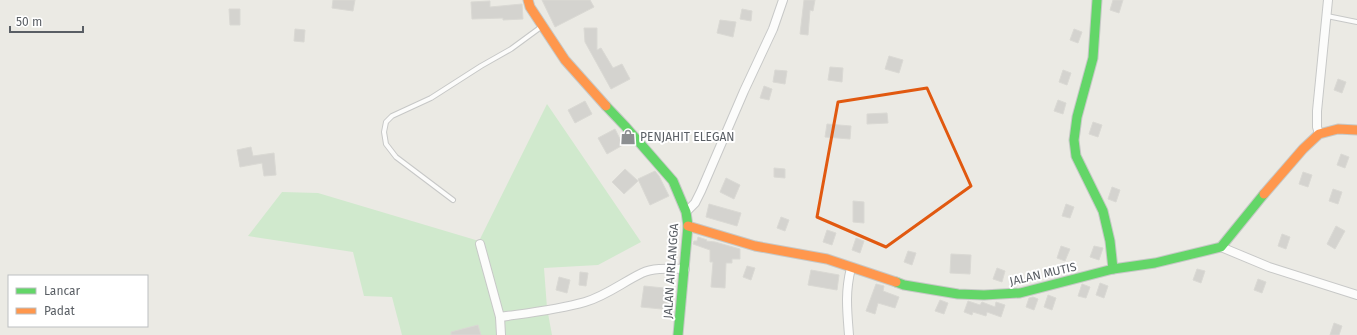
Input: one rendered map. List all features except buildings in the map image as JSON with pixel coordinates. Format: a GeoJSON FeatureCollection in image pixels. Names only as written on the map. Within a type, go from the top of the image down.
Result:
{"type":"FeatureCollection","features":[{"type":"Feature","properties":{"kind":"street","name":"JALAN AIRLANGGA"},"geometry":{"type":"LineString","coordinates":[[528,0],[530,7],[565,60],[673,181],[686,212],[688,226],[678,335]]}},
{"type":"Feature","properties":{"kind":"street"},"geometry":{"type":"LineString","coordinates":[[686,212],[695,204],[701,191],[744,91],[773,29],[783,0]]}},
{"type":"Feature","properties":{"kind":"street"},"geometry":{"type":"LineString","coordinates":[[1097,0],[1093,58],[1077,118],[1074,140],[1076,156],[1103,211],[1110,241],[1113,269]]}},
{"type":"Feature","properties":{"kind":"street"},"geometry":{"type":"LineString","coordinates":[[1320,134],[1317,127],[1317,111],[1328,0]]}},
{"type":"Feature","properties":{"kind":"street"},"geometry":{"type":"LineString","coordinates":[[1357,130],[1338,129],[1320,134],[1280,173],[1221,247],[1269,267],[1357,295]]}},
{"type":"Feature","properties":{"kind":"street","name":"JALAN MUTIS"},"geometry":{"type":"LineString","coordinates":[[688,226],[755,246],[827,260],[910,286],[958,294],[984,295],[1020,293],[1113,269],[1155,263],[1221,247]]}},
{"type":"Feature","properties":{"kind":"street"},"geometry":{"type":"LineString","coordinates":[[480,244],[500,317],[501,335]]}},
{"type":"Feature","properties":{"kind":"street"},"geometry":{"type":"LineString","coordinates":[[849,335],[846,299],[850,268]]}},
{"type":"Feature","properties":{"kind":"street"},"geometry":{"type":"LineString","coordinates":[[500,317],[586,302],[602,295],[643,272],[663,269],[685,269]]}},
{"type":"Feature","properties":{"kind":"lane"},"geometry":{"type":"LineString","coordinates":[[1327,16],[1357,22]]}},
{"type":"Feature","properties":{"kind":"lane"},"geometry":{"type":"LineString","coordinates":[[453,200],[410,169],[396,156],[386,144],[384,132],[386,122],[397,113],[431,98],[511,49],[543,25]]}},
{"type":"Feature","properties":{"kind":"highlighted area"},"geometry":{"type":"Polygon","coordinates":[[[927,88],[971,186],[886,247],[817,217],[838,102],[927,88]]]}},
{"type":"Feature","properties":{"kind":"green space"},"geometry":{"type":"Polygon","coordinates":[[[547,104],[641,242],[598,265],[544,268],[547,308],[552,335],[402,335],[392,297],[364,296],[353,252],[248,236],[282,192],[318,193],[479,241],[547,104]]]}},
{"type":"Feature","properties":{"kind":"traffic: fast"},"geometry":{"type":"LineString","coordinates":[[1097,0],[1093,58],[1077,117],[1074,140],[1076,156],[1103,211],[1110,241],[1113,269]]}},
{"type":"Feature","properties":{"kind":"traffic: fast"},"geometry":{"type":"LineString","coordinates":[[606,106],[673,181],[686,212],[688,226],[678,335]]}},
{"type":"Feature","properties":{"kind":"traffic: fast"},"geometry":{"type":"LineString","coordinates":[[896,282],[904,285],[958,294],[984,295],[1020,293],[1113,269],[1155,263],[1221,247],[1264,194]]}},
{"type":"Feature","properties":{"kind":"traffic: slow"},"geometry":{"type":"LineString","coordinates":[[528,0],[530,7],[565,60],[606,106]]}},
{"type":"Feature","properties":{"kind":"traffic: slow"},"geometry":{"type":"LineString","coordinates":[[1264,194],[1303,149],[1319,134],[1338,129],[1357,130]]}},
{"type":"Feature","properties":{"kind":"traffic: slow"},"geometry":{"type":"LineString","coordinates":[[688,226],[755,246],[827,259],[896,282]]}},
{"type":"Feature","properties":{"kind":"place","name":"PENJAHIT ELEGAN"},"geometry":{"type":"Point","coordinates":[628,137]}}]}
